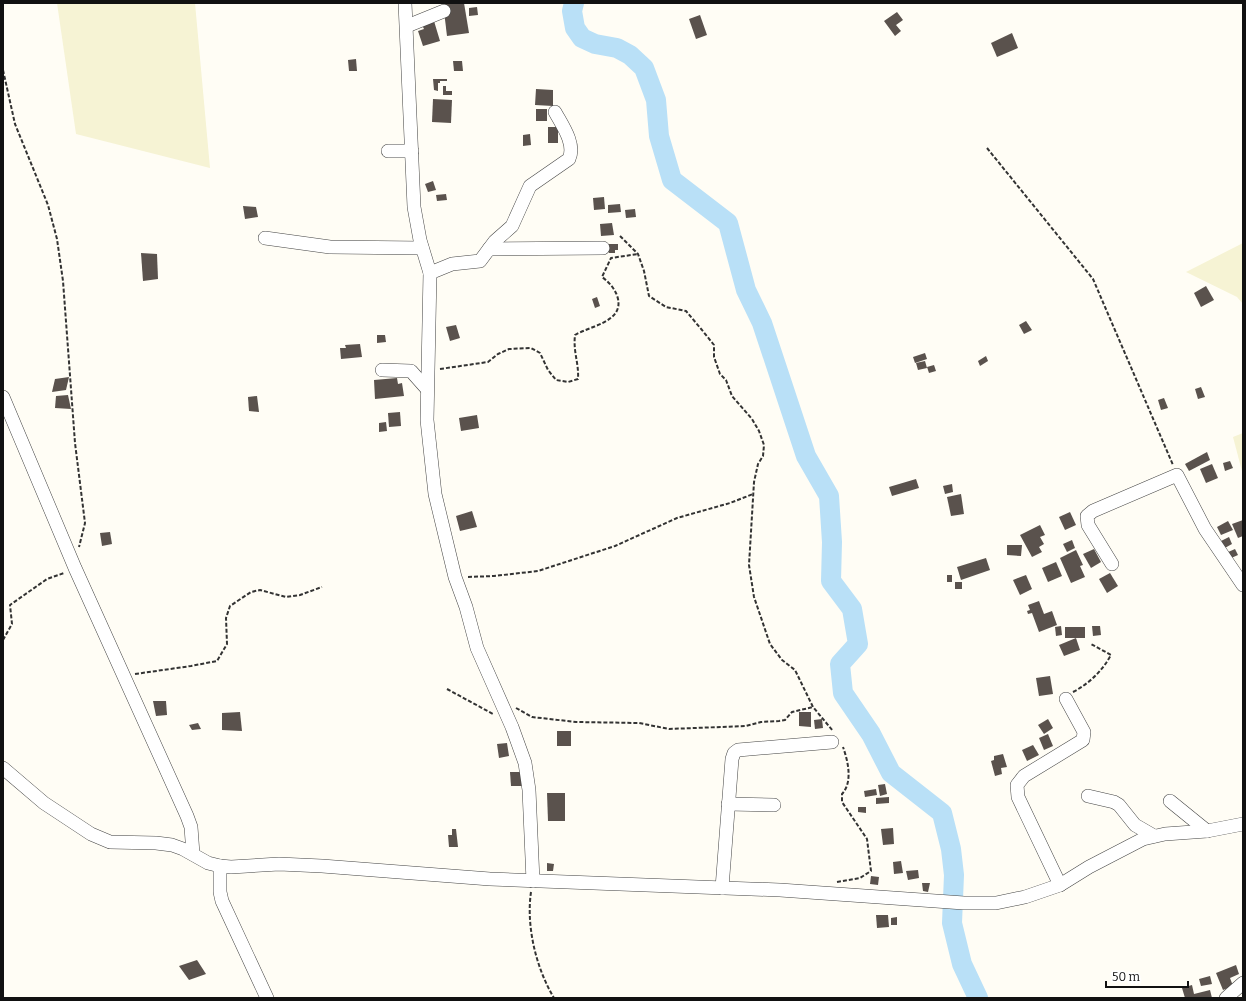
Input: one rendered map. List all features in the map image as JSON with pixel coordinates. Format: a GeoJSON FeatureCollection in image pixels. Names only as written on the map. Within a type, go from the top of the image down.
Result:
{"type":"FeatureCollection","features":[{"type":"Feature","properties":{"kind":"street"},"geometry":{"type":"LineString","coordinates":[[405,3],[414,208],[422,248],[430,273],[427,420],[435,494],[455,577],[466,607],[482,663],[520,746],[528,776],[533,881]]}},
{"type":"Feature","properties":{"kind":"street"},"geometry":{"type":"LineString","coordinates":[[407,26],[444,11]]}},
{"type":"Feature","properties":{"kind":"street"},"geometry":{"type":"LineString","coordinates":[[430,273],[452,264],[476,262],[483,257],[512,226],[530,186],[569,159],[571,147],[555,112]]}},
{"type":"Feature","properties":{"kind":"street"},"geometry":{"type":"LineString","coordinates":[[388,151],[412,151]]}},
{"type":"Feature","properties":{"kind":"street"},"geometry":{"type":"LineString","coordinates":[[266,238],[330,247],[422,248]]}},
{"type":"Feature","properties":{"kind":"street"},"geometry":{"type":"LineString","coordinates":[[489,249],[603,248]]}},
{"type":"Feature","properties":{"kind":"street"},"geometry":{"type":"LineString","coordinates":[[382,370],[411,371],[427,389]]}},
{"type":"Feature","properties":{"kind":"street"},"geometry":{"type":"LineString","coordinates":[[3,397],[75,568],[191,826],[194,854]]}},
{"type":"Feature","properties":{"kind":"street"},"geometry":{"type":"LineString","coordinates":[[1112,564],[1088,525],[1087,516],[1093,511],[1177,475],[1205,528],[1243,585]]}},
{"type":"Feature","properties":{"kind":"street"},"geometry":{"type":"LineString","coordinates":[[1060,885],[1018,797],[1017,785],[1024,776],[1084,740],[1084,732],[1066,699]]}},
{"type":"Feature","properties":{"kind":"street"},"geometry":{"type":"LineString","coordinates":[[722,888],[732,758],[734,753],[738,750],[835,739]]}},
{"type":"Feature","properties":{"kind":"street"},"geometry":{"type":"LineString","coordinates":[[3,768],[60,815],[101,839],[119,843],[156,843],[172,845],[194,854],[208,863],[220,866],[231,867],[273,864],[322,866],[490,879],[722,888],[964,903],[1009,901],[1060,885],[1133,843],[1154,836],[1206,831],[1243,824]]}},
{"type":"Feature","properties":{"kind":"street"},"geometry":{"type":"LineString","coordinates":[[1088,796],[1114,802],[1135,825],[1154,836]]}},
{"type":"Feature","properties":{"kind":"street"},"geometry":{"type":"LineString","coordinates":[[1170,801],[1206,831]]}},
{"type":"Feature","properties":{"kind":"street"},"geometry":{"type":"LineString","coordinates":[[728,804],[774,805]]}},
{"type":"Feature","properties":{"kind":"street"},"geometry":{"type":"LineString","coordinates":[[220,866],[222,901],[267,998]]}},
{"type":"Feature","properties":{"kind":"street"},"geometry":{"type":"LineString","coordinates":[[1226,998],[1243,983]]}},
{"type":"Feature","properties":{"kind":"path"},"geometry":{"type":"LineString","coordinates":[[3,70],[15,124],[46,200],[57,240],[63,280],[75,443],[85,523],[75,568],[47,579],[10,605],[12,624],[3,640]]}},
{"type":"Feature","properties":{"kind":"path"},"geometry":{"type":"LineString","coordinates":[[987,148],[1093,279],[1177,475]]}},
{"type":"Feature","properties":{"kind":"path"},"geometry":{"type":"LineString","coordinates":[[620,236],[638,254],[644,271],[649,296],[666,307],[686,311],[714,345],[714,357],[720,374],[726,380],[732,396],[752,419],[764,445],[763,456],[758,464],[753,494],[749,565],[754,597],[770,644],[782,660],[795,670],[813,707],[835,739],[849,769],[846,789],[842,794],[842,802],[867,839],[871,871],[860,878],[837,882]]}},
{"type":"Feature","properties":{"kind":"path"},"geometry":{"type":"LineString","coordinates":[[427,371],[469,363],[488,362],[498,354],[509,349],[531,348],[540,352],[548,370],[556,380],[568,382],[578,379],[574,349],[575,335],[604,322],[616,314],[620,306],[617,293],[602,277],[604,269],[611,258],[638,254]]}},
{"type":"Feature","properties":{"kind":"path"},"geometry":{"type":"LineString","coordinates":[[455,577],[494,576],[538,572],[615,546],[677,518],[730,503],[753,494]]}},
{"type":"Feature","properties":{"kind":"path"},"geometry":{"type":"LineString","coordinates":[[124,676],[217,661],[227,644],[226,618],[230,606],[251,592],[260,590],[286,597],[300,595],[322,587]]}},
{"type":"Feature","properties":{"kind":"path"},"geometry":{"type":"LineString","coordinates":[[1066,699],[1067,695],[1087,684],[1105,666],[1111,655],[1091,644]]}},
{"type":"Feature","properties":{"kind":"path"},"geometry":{"type":"LineString","coordinates":[[447,689],[487,712],[508,718]]}},
{"type":"Feature","properties":{"kind":"path"},"geometry":{"type":"LineString","coordinates":[[501,702],[532,717],[576,722],[640,723],[669,729],[746,726],[761,722],[779,721],[785,720],[792,712],[813,707]]}},
{"type":"Feature","properties":{"kind":"path"},"geometry":{"type":"LineString","coordinates":[[533,881],[530,900],[532,938],[540,966],[554,998]]}},
{"type":"Feature","properties":{"kind":"shaded area"},"geometry":{"type":"Polygon","coordinates":[[[57,3],[195,3],[210,168],[76,134],[57,3]]]}},
{"type":"Feature","properties":{"kind":"shaded area"},"geometry":{"type":"Polygon","coordinates":[[[1243,243],[1243,304],[1237,297],[1186,272],[1243,243]]]}},
{"type":"Feature","properties":{"kind":"shaded area"},"geometry":{"type":"Polygon","coordinates":[[[1243,433],[1243,475],[1233,437],[1243,433]]]}},
{"type":"Feature","properties":{"kind":"building"},"geometry":{"type":"Polygon","coordinates":[[[443,3],[464,3],[469,33],[447,36],[443,3]]]}},
{"type":"Feature","properties":{"kind":"building"},"geometry":{"type":"Polygon","coordinates":[[[477,7],[478,15],[469,16],[469,8],[477,7]]]}},
{"type":"Feature","properties":{"kind":"building"},"geometry":{"type":"Polygon","coordinates":[[[897,12],[903,20],[896,25],[901,31],[895,36],[884,21],[897,12]]]}},
{"type":"Feature","properties":{"kind":"building"},"geometry":{"type":"Polygon","coordinates":[[[700,15],[707,35],[696,39],[689,19],[700,15]]]}},
{"type":"Feature","properties":{"kind":"building"},"geometry":{"type":"Polygon","coordinates":[[[434,21],[440,41],[423,46],[418,31],[424,29],[422,25],[434,21]]]}},
{"type":"Feature","properties":{"kind":"building"},"geometry":{"type":"Polygon","coordinates":[[[1012,33],[1018,48],[997,57],[991,43],[1012,33]]]}},
{"type":"Feature","properties":{"kind":"building"},"geometry":{"type":"Polygon","coordinates":[[[356,59],[357,71],[349,71],[348,60],[356,59]]]}},
{"type":"Feature","properties":{"kind":"building"},"geometry":{"type":"Polygon","coordinates":[[[453,61],[462,61],[463,71],[454,71],[453,61]]]}},
{"type":"Feature","properties":{"kind":"building"},"geometry":{"type":"Polygon","coordinates":[[[433,79],[447,79],[447,81],[440,81],[440,83],[438,83],[438,91],[434,90],[433,79]]]}},
{"type":"Feature","properties":{"kind":"building"},"geometry":{"type":"Polygon","coordinates":[[[443,86],[446,86],[446,91],[452,91],[452,95],[443,95],[443,86]]]}},
{"type":"Feature","properties":{"kind":"building"},"geometry":{"type":"Polygon","coordinates":[[[536,89],[553,90],[553,106],[535,105],[536,89]]]}},
{"type":"Feature","properties":{"kind":"building"},"geometry":{"type":"Polygon","coordinates":[[[433,99],[452,100],[451,123],[432,122],[433,99]]]}},
{"type":"Feature","properties":{"kind":"building"},"geometry":{"type":"Polygon","coordinates":[[[536,109],[547,109],[547,121],[536,121],[536,109]]]}},
{"type":"Feature","properties":{"kind":"building"},"geometry":{"type":"Polygon","coordinates":[[[548,127],[558,127],[558,143],[548,143],[548,127]]]}},
{"type":"Feature","properties":{"kind":"building"},"geometry":{"type":"Polygon","coordinates":[[[530,134],[531,145],[523,146],[523,135],[530,134]]]}},
{"type":"Feature","properties":{"kind":"building"},"geometry":{"type":"Polygon","coordinates":[[[433,181],[436,190],[428,192],[425,184],[433,181]]]}},
{"type":"Feature","properties":{"kind":"building"},"geometry":{"type":"Polygon","coordinates":[[[446,194],[447,200],[437,201],[436,195],[446,194]]]}},
{"type":"Feature","properties":{"kind":"building"},"geometry":{"type":"Polygon","coordinates":[[[604,197],[605,209],[594,210],[593,198],[604,197]]]}},
{"type":"Feature","properties":{"kind":"building"},"geometry":{"type":"Polygon","coordinates":[[[620,204],[621,212],[608,213],[608,205],[620,204]]]}},
{"type":"Feature","properties":{"kind":"building"},"geometry":{"type":"Polygon","coordinates":[[[243,206],[256,207],[258,217],[245,219],[243,206]]]}},
{"type":"Feature","properties":{"kind":"building"},"geometry":{"type":"Polygon","coordinates":[[[635,209],[636,217],[626,218],[625,210],[635,209]]]}},
{"type":"Feature","properties":{"kind":"building"},"geometry":{"type":"Polygon","coordinates":[[[612,223],[614,235],[601,236],[600,224],[612,223]]]}},
{"type":"Feature","properties":{"kind":"building"},"geometry":{"type":"Polygon","coordinates":[[[606,244],[618,244],[618,250],[615,250],[615,253],[609,253],[606,244]]]}},
{"type":"Feature","properties":{"kind":"building"},"geometry":{"type":"Polygon","coordinates":[[[141,253],[157,254],[158,279],[143,281],[141,253]]]}},
{"type":"Feature","properties":{"kind":"building"},"geometry":{"type":"Polygon","coordinates":[[[1206,286],[1214,300],[1201,307],[1194,293],[1206,286]]]}},
{"type":"Feature","properties":{"kind":"building"},"geometry":{"type":"Polygon","coordinates":[[[597,297],[600,306],[595,308],[592,299],[597,297]]]}},
{"type":"Feature","properties":{"kind":"building"},"geometry":{"type":"Polygon","coordinates":[[[1026,321],[1032,330],[1024,334],[1019,325],[1026,321]]]}},
{"type":"Feature","properties":{"kind":"building"},"geometry":{"type":"Polygon","coordinates":[[[456,325],[460,338],[450,341],[446,327],[456,325]]]}},
{"type":"Feature","properties":{"kind":"building"},"geometry":{"type":"Polygon","coordinates":[[[377,335],[385,335],[386,342],[377,343],[377,335]]]}},
{"type":"Feature","properties":{"kind":"building"},"geometry":{"type":"Polygon","coordinates":[[[360,344],[362,357],[341,359],[340,348],[346,348],[345,345],[360,344]]]}},
{"type":"Feature","properties":{"kind":"building"},"geometry":{"type":"Polygon","coordinates":[[[925,353],[927,359],[915,363],[913,357],[925,353]]]}},
{"type":"Feature","properties":{"kind":"building"},"geometry":{"type":"Polygon","coordinates":[[[986,356],[988,361],[980,366],[978,361],[986,356]]]}},
{"type":"Feature","properties":{"kind":"building"},"geometry":{"type":"Polygon","coordinates":[[[925,361],[927,368],[918,370],[916,363],[925,361]]]}},
{"type":"Feature","properties":{"kind":"building"},"geometry":{"type":"Polygon","coordinates":[[[934,365],[936,371],[929,373],[927,367],[934,365]]]}},
{"type":"Feature","properties":{"kind":"building"},"geometry":{"type":"Polygon","coordinates":[[[69,377],[66,390],[52,392],[55,379],[69,377]]]}},
{"type":"Feature","properties":{"kind":"building"},"geometry":{"type":"Polygon","coordinates":[[[397,378],[398,384],[402,383],[404,396],[375,399],[374,380],[397,378]]]}},
{"type":"Feature","properties":{"kind":"building"},"geometry":{"type":"Polygon","coordinates":[[[1201,387],[1205,397],[1198,399],[1195,389],[1201,387]]]}},
{"type":"Feature","properties":{"kind":"building"},"geometry":{"type":"Polygon","coordinates":[[[68,395],[71,409],[55,408],[56,396],[68,395]]]}},
{"type":"Feature","properties":{"kind":"building"},"geometry":{"type":"Polygon","coordinates":[[[257,396],[259,412],[249,411],[248,397],[257,396]]]}},
{"type":"Feature","properties":{"kind":"building"},"geometry":{"type":"Polygon","coordinates":[[[1164,398],[1168,408],[1161,410],[1158,400],[1164,398]]]}},
{"type":"Feature","properties":{"kind":"building"},"geometry":{"type":"Polygon","coordinates":[[[400,412],[401,426],[389,427],[388,413],[400,412]]]}},
{"type":"Feature","properties":{"kind":"building"},"geometry":{"type":"Polygon","coordinates":[[[477,415],[479,428],[461,431],[459,418],[477,415]]]}},
{"type":"Feature","properties":{"kind":"building"},"geometry":{"type":"Polygon","coordinates":[[[386,422],[387,431],[379,432],[379,423],[386,422]]]}},
{"type":"Feature","properties":{"kind":"building"},"geometry":{"type":"Polygon","coordinates":[[[1207,452],[1210,460],[1189,471],[1185,464],[1207,452]]]}},
{"type":"Feature","properties":{"kind":"building"},"geometry":{"type":"Polygon","coordinates":[[[1230,461],[1233,468],[1225,471],[1223,463],[1230,461]]]}},
{"type":"Feature","properties":{"kind":"building"},"geometry":{"type":"Polygon","coordinates":[[[1212,464],[1218,478],[1206,483],[1200,469],[1212,464]]]}},
{"type":"Feature","properties":{"kind":"building"},"geometry":{"type":"Polygon","coordinates":[[[916,479],[919,488],[892,496],[889,487],[916,479]]]}},
{"type":"Feature","properties":{"kind":"building"},"geometry":{"type":"Polygon","coordinates":[[[952,484],[953,492],[945,494],[943,486],[952,484]]]}},
{"type":"Feature","properties":{"kind":"building"},"geometry":{"type":"Polygon","coordinates":[[[961,494],[964,514],[951,516],[947,497],[961,494]]]}},
{"type":"Feature","properties":{"kind":"building"},"geometry":{"type":"Polygon","coordinates":[[[472,511],[477,527],[460,531],[456,516],[472,511]]]}},
{"type":"Feature","properties":{"kind":"building"},"geometry":{"type":"Polygon","coordinates":[[[1070,512],[1076,525],[1065,530],[1059,517],[1070,512]]]}},
{"type":"Feature","properties":{"kind":"building"},"geometry":{"type":"Polygon","coordinates":[[[1243,520],[1243,536],[1238,538],[1232,524],[1243,520]]]}},
{"type":"Feature","properties":{"kind":"building"},"geometry":{"type":"Polygon","coordinates":[[[1228,521],[1233,530],[1221,535],[1217,527],[1228,521]]]}},
{"type":"Feature","properties":{"kind":"building"},"geometry":{"type":"Polygon","coordinates":[[[1040,525],[1045,535],[1040,537],[1044,544],[1039,547],[1042,552],[1032,557],[1020,535],[1040,525]]]}},
{"type":"Feature","properties":{"kind":"building"},"geometry":{"type":"Polygon","coordinates":[[[110,532],[112,544],[102,546],[100,533],[110,532]]]}},
{"type":"Feature","properties":{"kind":"building"},"geometry":{"type":"Polygon","coordinates":[[[1229,537],[1232,544],[1223,549],[1219,542],[1229,537]]]}},
{"type":"Feature","properties":{"kind":"building"},"geometry":{"type":"Polygon","coordinates":[[[1072,540],[1075,548],[1067,552],[1063,544],[1072,540]]]}},
{"type":"Feature","properties":{"kind":"building"},"geometry":{"type":"Polygon","coordinates":[[[1007,545],[1022,545],[1021,556],[1007,555],[1007,545]]]}},
{"type":"Feature","properties":{"kind":"building"},"geometry":{"type":"Polygon","coordinates":[[[1094,549],[1101,562],[1091,568],[1083,554],[1094,549]]]}},
{"type":"Feature","properties":{"kind":"building"},"geometry":{"type":"Polygon","coordinates":[[[1235,549],[1238,555],[1229,559],[1226,553],[1235,549]]]}},
{"type":"Feature","properties":{"kind":"building"},"geometry":{"type":"Polygon","coordinates":[[[1076,550],[1083,565],[1080,566],[1085,577],[1071,583],[1060,558],[1076,550]]]}},
{"type":"Feature","properties":{"kind":"building"},"geometry":{"type":"Polygon","coordinates":[[[986,558],[990,570],[961,580],[957,567],[986,558]]]}},
{"type":"Feature","properties":{"kind":"building"},"geometry":{"type":"Polygon","coordinates":[[[1056,562],[1062,576],[1048,582],[1042,568],[1056,562]]]}},
{"type":"Feature","properties":{"kind":"building"},"geometry":{"type":"Polygon","coordinates":[[[1110,573],[1118,586],[1107,593],[1099,579],[1110,573]]]}},
{"type":"Feature","properties":{"kind":"building"},"geometry":{"type":"Polygon","coordinates":[[[947,575],[952,575],[952,582],[947,582],[947,575]]]}},
{"type":"Feature","properties":{"kind":"building"},"geometry":{"type":"Polygon","coordinates":[[[1026,575],[1032,589],[1020,595],[1013,580],[1026,575]]]}},
{"type":"Feature","properties":{"kind":"building"},"geometry":{"type":"Polygon","coordinates":[[[955,582],[962,582],[962,589],[955,589],[955,582]]]}},
{"type":"Feature","properties":{"kind":"building"},"geometry":{"type":"Polygon","coordinates":[[[1039,601],[1044,614],[1052,611],[1057,625],[1039,632],[1032,613],[1028,614],[1027,611],[1030,610],[1028,605],[1039,601]]]}},
{"type":"Feature","properties":{"kind":"building"},"geometry":{"type":"Polygon","coordinates":[[[1061,626],[1062,635],[1056,636],[1055,627],[1061,626]]]}},
{"type":"Feature","properties":{"kind":"building"},"geometry":{"type":"Polygon","coordinates":[[[1092,626],[1100,626],[1101,635],[1093,636],[1092,626]]]}},
{"type":"Feature","properties":{"kind":"building"},"geometry":{"type":"Polygon","coordinates":[[[1065,627],[1085,627],[1085,638],[1065,638],[1065,627]]]}},
{"type":"Feature","properties":{"kind":"building"},"geometry":{"type":"Polygon","coordinates":[[[1076,638],[1080,650],[1064,656],[1059,645],[1076,638]]]}},
{"type":"Feature","properties":{"kind":"building"},"geometry":{"type":"Polygon","coordinates":[[[1050,676],[1053,694],[1039,696],[1036,678],[1050,676]]]}},
{"type":"Feature","properties":{"kind":"building"},"geometry":{"type":"Polygon","coordinates":[[[153,701],[166,701],[167,715],[156,716],[153,701]]]}},
{"type":"Feature","properties":{"kind":"building"},"geometry":{"type":"Polygon","coordinates":[[[240,712],[242,731],[222,730],[222,713],[240,712]]]}},
{"type":"Feature","properties":{"kind":"building"},"geometry":{"type":"Polygon","coordinates":[[[799,712],[811,712],[811,727],[799,726],[799,712]]]}},
{"type":"Feature","properties":{"kind":"building"},"geometry":{"type":"Polygon","coordinates":[[[822,719],[823,728],[815,729],[814,720],[822,719]]]}},
{"type":"Feature","properties":{"kind":"building"},"geometry":{"type":"Polygon","coordinates":[[[1048,719],[1053,728],[1044,734],[1038,725],[1048,719]]]}},
{"type":"Feature","properties":{"kind":"building"},"geometry":{"type":"Polygon","coordinates":[[[198,723],[201,729],[192,730],[189,725],[198,723]]]}},
{"type":"Feature","properties":{"kind":"building"},"geometry":{"type":"Polygon","coordinates":[[[557,731],[571,731],[571,746],[557,746],[557,731]]]}},
{"type":"Feature","properties":{"kind":"building"},"geometry":{"type":"Polygon","coordinates":[[[1048,734],[1053,746],[1044,750],[1039,738],[1048,734]]]}},
{"type":"Feature","properties":{"kind":"building"},"geometry":{"type":"Polygon","coordinates":[[[507,743],[509,756],[499,758],[497,744],[507,743]]]}},
{"type":"Feature","properties":{"kind":"building"},"geometry":{"type":"Polygon","coordinates":[[[1033,745],[1039,755],[1027,761],[1022,750],[1033,745]]]}},
{"type":"Feature","properties":{"kind":"building"},"geometry":{"type":"Polygon","coordinates":[[[1003,754],[1007,767],[1001,768],[1002,774],[995,776],[991,761],[994,760],[994,756],[1003,754]]]}},
{"type":"Feature","properties":{"kind":"building"},"geometry":{"type":"Polygon","coordinates":[[[510,772],[524,772],[525,786],[511,786],[510,772]]]}},
{"type":"Feature","properties":{"kind":"building"},"geometry":{"type":"Polygon","coordinates":[[[885,784],[887,794],[880,796],[878,785],[885,784]]]}},
{"type":"Feature","properties":{"kind":"building"},"geometry":{"type":"Polygon","coordinates":[[[876,789],[877,795],[865,797],[864,791],[876,789]]]}},
{"type":"Feature","properties":{"kind":"building"},"geometry":{"type":"Polygon","coordinates":[[[547,793],[565,793],[565,821],[548,821],[547,793]]]}},
{"type":"Feature","properties":{"kind":"building"},"geometry":{"type":"Polygon","coordinates":[[[889,797],[889,803],[876,804],[876,798],[889,797]]]}},
{"type":"Feature","properties":{"kind":"building"},"geometry":{"type":"Polygon","coordinates":[[[858,807],[866,807],[866,813],[858,812],[858,807]]]}},
{"type":"Feature","properties":{"kind":"building"},"geometry":{"type":"Polygon","coordinates":[[[893,828],[894,844],[883,845],[881,829],[893,828]]]}},
{"type":"Feature","properties":{"kind":"building"},"geometry":{"type":"Polygon","coordinates":[[[452,829],[456,829],[458,847],[449,847],[448,835],[452,835],[452,829]]]}},
{"type":"Feature","properties":{"kind":"building"},"geometry":{"type":"Polygon","coordinates":[[[901,861],[903,873],[894,874],[893,862],[901,861]]]}},
{"type":"Feature","properties":{"kind":"building"},"geometry":{"type":"Polygon","coordinates":[[[547,863],[554,864],[553,871],[547,871],[547,863]]]}},
{"type":"Feature","properties":{"kind":"building"},"geometry":{"type":"Polygon","coordinates":[[[918,870],[919,878],[908,880],[906,871],[918,870]]]}},
{"type":"Feature","properties":{"kind":"building"},"geometry":{"type":"Polygon","coordinates":[[[871,876],[879,877],[878,885],[870,884],[871,876]]]}},
{"type":"Feature","properties":{"kind":"building"},"geometry":{"type":"Polygon","coordinates":[[[922,883],[930,883],[928,892],[923,891],[922,883]]]}},
{"type":"Feature","properties":{"kind":"building"},"geometry":{"type":"Polygon","coordinates":[[[876,915],[888,915],[889,927],[877,928],[876,915]]]}},
{"type":"Feature","properties":{"kind":"building"},"geometry":{"type":"Polygon","coordinates":[[[897,917],[897,925],[891,925],[891,918],[897,917]]]}},
{"type":"Feature","properties":{"kind":"building"},"geometry":{"type":"Polygon","coordinates":[[[197,960],[206,974],[189,980],[179,966],[197,960]]]}},
{"type":"Feature","properties":{"kind":"building"},"geometry":{"type":"Polygon","coordinates":[[[1236,965],[1239,974],[1230,978],[1233,986],[1223,990],[1216,973],[1236,965]]]}},
{"type":"Feature","properties":{"kind":"building"},"geometry":{"type":"Polygon","coordinates":[[[1210,976],[1212,984],[1201,986],[1199,979],[1210,976]]]}},
{"type":"Feature","properties":{"kind":"building"},"geometry":{"type":"Polygon","coordinates":[[[1192,985],[1194,994],[1210,990],[1212,998],[1185,998],[1182,988],[1192,985]]]}},
{"type":"Feature","properties":{"kind":"waterway"},"geometry":{"type":"LineString","coordinates":[[574,3],[572,11],[575,28],[582,38],[595,44],[617,48],[630,55],[644,68],[656,100],[659,136],[672,180],[728,223],[746,290],[762,323],[806,456],[829,496],[832,542],[831,581],[852,609],[858,644],[840,664],[843,693],[871,734],[891,773],[942,813],[951,849],[954,875],[952,923],[962,964],[978,998]]}}]}
